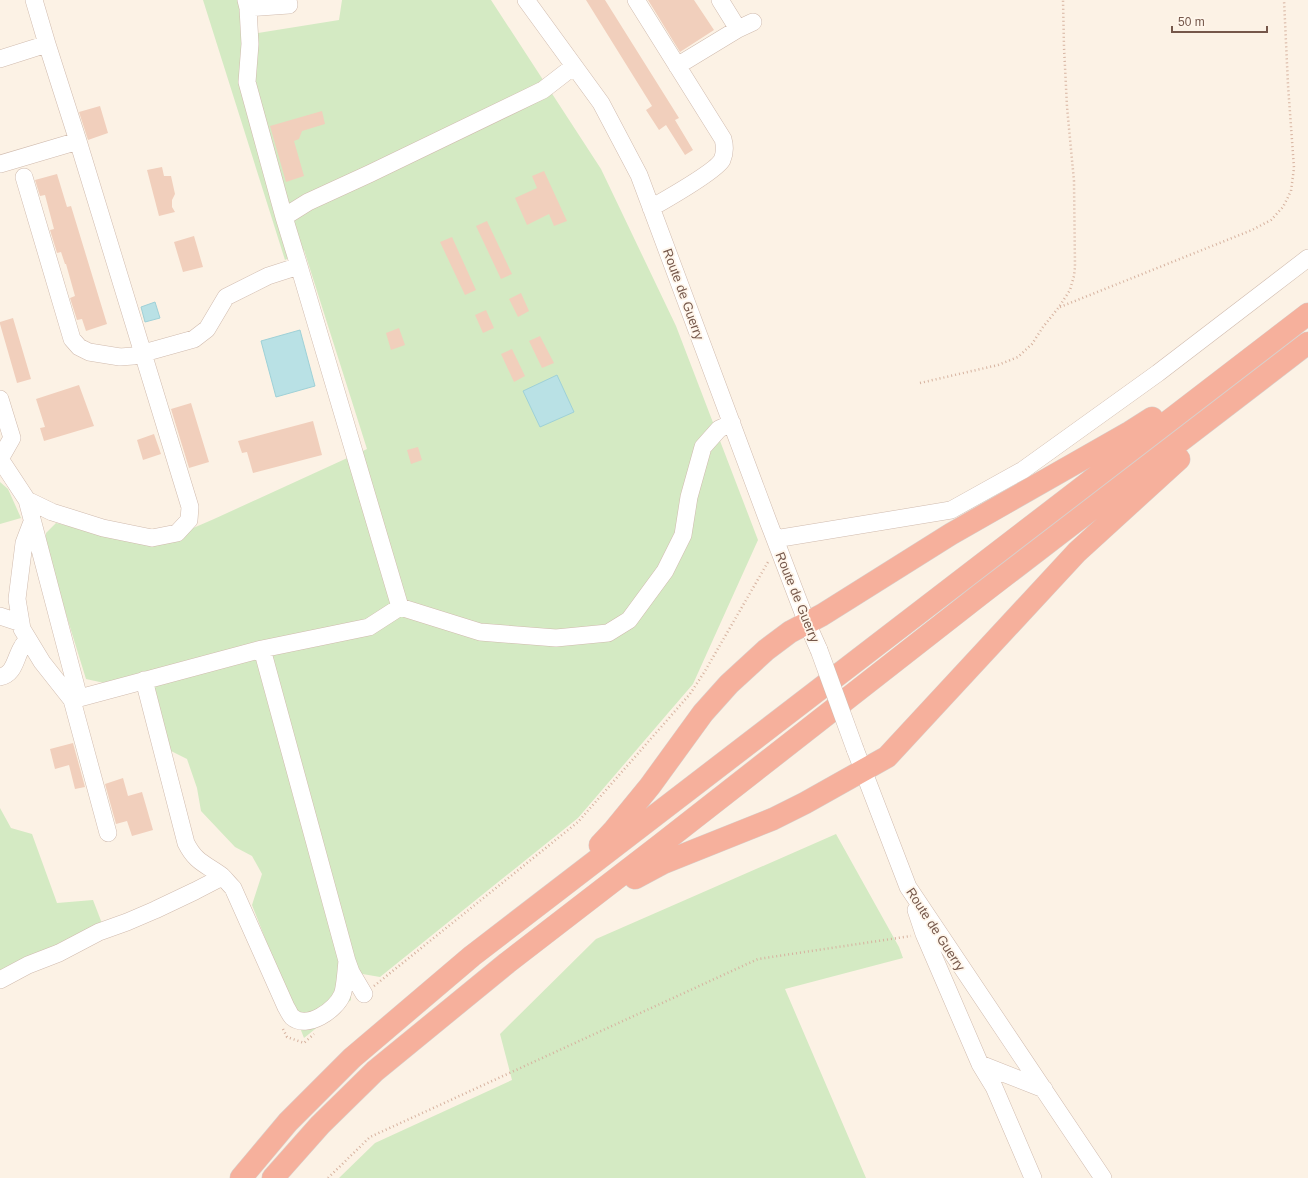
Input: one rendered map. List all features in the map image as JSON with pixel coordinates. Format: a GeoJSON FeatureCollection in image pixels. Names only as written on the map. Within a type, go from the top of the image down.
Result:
{"type":"FeatureCollection","features":[{"type":"Feature","properties":{"kind":"highway"},"geometry":{"type":"LineString","coordinates":[[241,1178],[288,1122],[352,1058],[472,956],[1308,314]]}},
{"type":"Feature","properties":{"kind":"highway"},"geometry":{"type":"LineString","coordinates":[[548,898],[614,830],[650,786],[703,713],[729,684],[766,650],[790,632],[822,615],[951,534],[1130,432],[1281,335]]}},
{"type":"Feature","properties":{"kind":"highway"},"geometry":{"type":"LineString","coordinates":[[273,1178],[320,1125],[375,1071],[506,963],[581,907],[981,594],[1308,343]]}},
{"type":"Feature","properties":{"kind":"highway"},"geometry":{"type":"LineString","coordinates":[[581,907],[663,863],[774,819],[887,757],[1077,552],[1150,485],[1308,348]]}},
{"type":"Feature","properties":{"kind":"street"},"geometry":{"type":"LineString","coordinates":[[26,500],[52,512],[103,528],[152,538],[177,533],[189,520],[190,507],[34,0]]}},
{"type":"Feature","properties":{"kind":"street"},"geometry":{"type":"LineString","coordinates":[[288,0],[289,5],[247,4],[250,44],[247,82],[284,217],[400,607]]}},
{"type":"Feature","properties":{"kind":"street","name":"Route de Guerry"},"geometry":{"type":"LineString","coordinates":[[526,0],[601,103],[639,175],[776,542],[819,650],[862,770],[908,887],[1103,1178]]}},
{"type":"Feature","properties":{"kind":"street"},"geometry":{"type":"LineString","coordinates":[[636,0],[723,139],[725,146],[722,160],[715,168],[651,208]]}},
{"type":"Feature","properties":{"kind":"street"},"geometry":{"type":"LineString","coordinates":[[720,0],[738,29]]}},
{"type":"Feature","properties":{"kind":"street"},"geometry":{"type":"LineString","coordinates":[[678,66],[738,29],[754,22]]}},
{"type":"Feature","properties":{"kind":"street"},"geometry":{"type":"LineString","coordinates":[[0,59],[47,44]]}},
{"type":"Feature","properties":{"kind":"street"},"geometry":{"type":"LineString","coordinates":[[284,217],[308,202],[370,174],[543,90],[574,66]]}},
{"type":"Feature","properties":{"kind":"street"},"geometry":{"type":"LineString","coordinates":[[0,164],[78,141]]}},
{"type":"Feature","properties":{"kind":"street"},"geometry":{"type":"LineString","coordinates":[[24,177],[72,339],[79,347],[89,352],[120,357],[133,356],[194,339],[207,329],[226,297],[268,276],[299,266]]}},
{"type":"Feature","properties":{"kind":"street"},"geometry":{"type":"LineString","coordinates":[[776,542],[951,510],[1023,470],[1158,373],[1308,258]]}},
{"type":"Feature","properties":{"kind":"street"},"geometry":{"type":"LineString","coordinates":[[0,398],[12,438],[0,459],[26,500],[108,833]]}},
{"type":"Feature","properties":{"kind":"street"},"geometry":{"type":"LineString","coordinates":[[400,607],[480,632],[556,638],[608,633],[629,620],[665,571],[683,535],[689,498],[703,447],[719,428],[732,423]]}},
{"type":"Feature","properties":{"kind":"street"},"geometry":{"type":"LineString","coordinates":[[32,522],[24,543],[17,599],[22,630],[42,662],[76,699]]}},
{"type":"Feature","properties":{"kind":"street"},"geometry":{"type":"LineString","coordinates":[[76,699],[262,650],[370,627],[400,607]]}},
{"type":"Feature","properties":{"kind":"street"},"geometry":{"type":"LineString","coordinates":[[0,616],[21,623]]}},
{"type":"Feature","properties":{"kind":"street"},"geometry":{"type":"LineString","coordinates":[[0,677],[8,675],[11,671],[22,646],[28,639]]}},
{"type":"Feature","properties":{"kind":"street"},"geometry":{"type":"LineString","coordinates":[[262,650],[347,961],[351,972],[364,994]]}},
{"type":"Feature","properties":{"kind":"street"},"geometry":{"type":"LineString","coordinates":[[144,680],[186,843],[190,852],[198,861],[222,877],[233,888],[292,1017],[300,1020],[312,1021],[334,1007],[342,995],[347,961]]}},
{"type":"Feature","properties":{"kind":"street"},"geometry":{"type":"LineString","coordinates":[[0,980],[28,965],[59,953],[99,932],[155,910],[222,877]]}},
{"type":"Feature","properties":{"kind":"street"},"geometry":{"type":"LineString","coordinates":[[908,887],[924,934],[980,1064],[994,1087],[1033,1178]]}},
{"type":"Feature","properties":{"kind":"street"},"geometry":{"type":"LineString","coordinates":[[980,1064],[1044,1089]]}},
{"type":"Feature","properties":{"kind":"path"},"geometry":{"type":"LineString","coordinates":[[920,383],[998,366],[1018,357],[1032,344],[1070,290],[1075,267],[1074,181],[1066,100],[1063,0]]}},
{"type":"Feature","properties":{"kind":"path"},"geometry":{"type":"LineString","coordinates":[[1059,307],[1252,230],[1271,220],[1283,206],[1291,191],[1294,168],[1284,0]]}},
{"type":"Feature","properties":{"kind":"path"},"geometry":{"type":"LineString","coordinates":[[364,994],[578,822],[690,694],[705,671],[767,562],[776,542]]}},
{"type":"Feature","properties":{"kind":"path"},"geometry":{"type":"LineString","coordinates":[[328,1178],[370,1137],[758,959],[924,934]]}},
{"type":"Feature","properties":{"kind":"path"},"geometry":{"type":"LineString","coordinates":[[281,1023],[287,1037],[304,1043],[316,1033]]}},
{"type":"Feature","properties":{"kind":"green space"},"geometry":{"type":"Polygon","coordinates":[[[203,0],[250,0],[258,33],[339,20],[342,0],[491,0],[601,169],[676,326],[758,540],[693,684],[578,818],[380,977],[351,972],[351,1000],[304,1038],[252,905],[262,874],[252,856],[235,847],[201,811],[197,788],[187,759],[171,751],[150,693],[86,679],[46,549],[46,533],[56,523],[154,545],[367,449],[304,250],[285,260],[203,0]]]}},
{"type":"Feature","properties":{"kind":"green space"},"geometry":{"type":"Polygon","coordinates":[[[0,482],[8,489],[21,518],[0,524],[0,482]]]}},
{"type":"Feature","properties":{"kind":"green space"},"geometry":{"type":"Polygon","coordinates":[[[0,808],[11,828],[32,834],[57,903],[93,900],[103,926],[0,970],[0,808]]]}},
{"type":"Feature","properties":{"kind":"green space"},"geometry":{"type":"Polygon","coordinates":[[[836,834],[899,947],[903,958],[785,989],[866,1178],[339,1178],[375,1143],[512,1080],[500,1034],[596,939],[836,834]]]}},
{"type":"Feature","properties":{"kind":"water"},"geometry":{"type":"Polygon","coordinates":[[[155,302],[160,318],[145,322],[141,307],[155,302]]]}},
{"type":"Feature","properties":{"kind":"water"},"geometry":{"type":"Polygon","coordinates":[[[300,330],[315,386],[276,397],[261,341],[300,330]]]}},
{"type":"Feature","properties":{"kind":"water"},"geometry":{"type":"Polygon","coordinates":[[[557,375],[574,412],[540,427],[523,391],[557,375]]]}},
{"type":"Feature","properties":{"kind":"building"},"geometry":{"type":"Polygon","coordinates":[[[586,0],[605,0],[679,118],[675,120],[693,150],[685,155],[666,125],[659,130],[646,110],[652,106],[586,0]]]}},
{"type":"Feature","properties":{"kind":"building"},"geometry":{"type":"Polygon","coordinates":[[[648,0],[694,0],[714,30],[680,52],[648,0]]]}},
{"type":"Feature","properties":{"kind":"building"},"geometry":{"type":"Polygon","coordinates":[[[100,106],[108,133],[88,140],[79,112],[100,106]]]}},
{"type":"Feature","properties":{"kind":"building"},"geometry":{"type":"Polygon","coordinates":[[[322,111],[325,124],[302,131],[299,139],[294,141],[304,176],[286,182],[270,126],[322,111]]]}},
{"type":"Feature","properties":{"kind":"building"},"geometry":{"type":"Polygon","coordinates":[[[162,167],[164,176],[171,176],[175,194],[172,200],[172,207],[175,212],[159,216],[147,170],[162,167]]]}},
{"type":"Feature","properties":{"kind":"building"},"geometry":{"type":"Polygon","coordinates":[[[544,171],[567,221],[554,226],[549,214],[527,225],[515,198],[537,188],[532,176],[544,171]]]}},
{"type":"Feature","properties":{"kind":"building"},"geometry":{"type":"Polygon","coordinates":[[[57,174],[67,207],[71,206],[107,324],[86,331],[82,319],[77,320],[70,298],[75,296],[66,264],[61,252],[57,253],[50,230],[54,229],[45,195],[40,196],[35,180],[57,174]]]}},
{"type":"Feature","properties":{"kind":"building"},"geometry":{"type":"Polygon","coordinates":[[[487,221],[512,274],[501,279],[476,226],[487,221]]]}},
{"type":"Feature","properties":{"kind":"building"},"geometry":{"type":"Polygon","coordinates":[[[194,236],[203,267],[183,272],[174,242],[194,236]]]}},
{"type":"Feature","properties":{"kind":"building"},"geometry":{"type":"Polygon","coordinates":[[[452,237],[476,290],[465,295],[440,242],[452,237]]]}},
{"type":"Feature","properties":{"kind":"building"},"geometry":{"type":"Polygon","coordinates":[[[521,293],[529,311],[518,317],[509,299],[521,293]]]}},
{"type":"Feature","properties":{"kind":"building"},"geometry":{"type":"Polygon","coordinates":[[[486,310],[494,328],[483,333],[475,315],[486,310]]]}},
{"type":"Feature","properties":{"kind":"building"},"geometry":{"type":"Polygon","coordinates":[[[13,318],[31,379],[17,383],[0,324],[0,322],[13,318]]]}},
{"type":"Feature","properties":{"kind":"building"},"geometry":{"type":"Polygon","coordinates":[[[399,328],[405,345],[391,350],[386,333],[399,328]]]}},
{"type":"Feature","properties":{"kind":"building"},"geometry":{"type":"Polygon","coordinates":[[[540,336],[554,363],[542,368],[529,341],[540,336]]]}},
{"type":"Feature","properties":{"kind":"building"},"geometry":{"type":"Polygon","coordinates":[[[512,349],[525,376],[514,382],[501,354],[512,349]]]}},
{"type":"Feature","properties":{"kind":"building"},"geometry":{"type":"Polygon","coordinates":[[[79,385],[94,426],[44,441],[40,428],[45,427],[36,399],[79,385]]]}},
{"type":"Feature","properties":{"kind":"building"},"geometry":{"type":"Polygon","coordinates":[[[191,403],[209,462],[189,468],[171,409],[191,403]]]}},
{"type":"Feature","properties":{"kind":"building"},"geometry":{"type":"Polygon","coordinates":[[[313,421],[322,455],[253,473],[247,452],[242,453],[238,441],[313,421]]]}},
{"type":"Feature","properties":{"kind":"building"},"geometry":{"type":"Polygon","coordinates":[[[154,434],[161,454],[143,460],[137,440],[154,434]]]}},
{"type":"Feature","properties":{"kind":"building"},"geometry":{"type":"Polygon","coordinates":[[[418,447],[422,460],[411,464],[407,450],[418,447]]]}},
{"type":"Feature","properties":{"kind":"building"},"geometry":{"type":"Polygon","coordinates":[[[73,743],[85,787],[75,789],[69,765],[55,769],[50,749],[73,743]]]}},
{"type":"Feature","properties":{"kind":"building"},"geometry":{"type":"Polygon","coordinates":[[[123,778],[128,796],[142,792],[153,830],[132,836],[127,821],[116,824],[105,784],[123,778]]]}}]}
